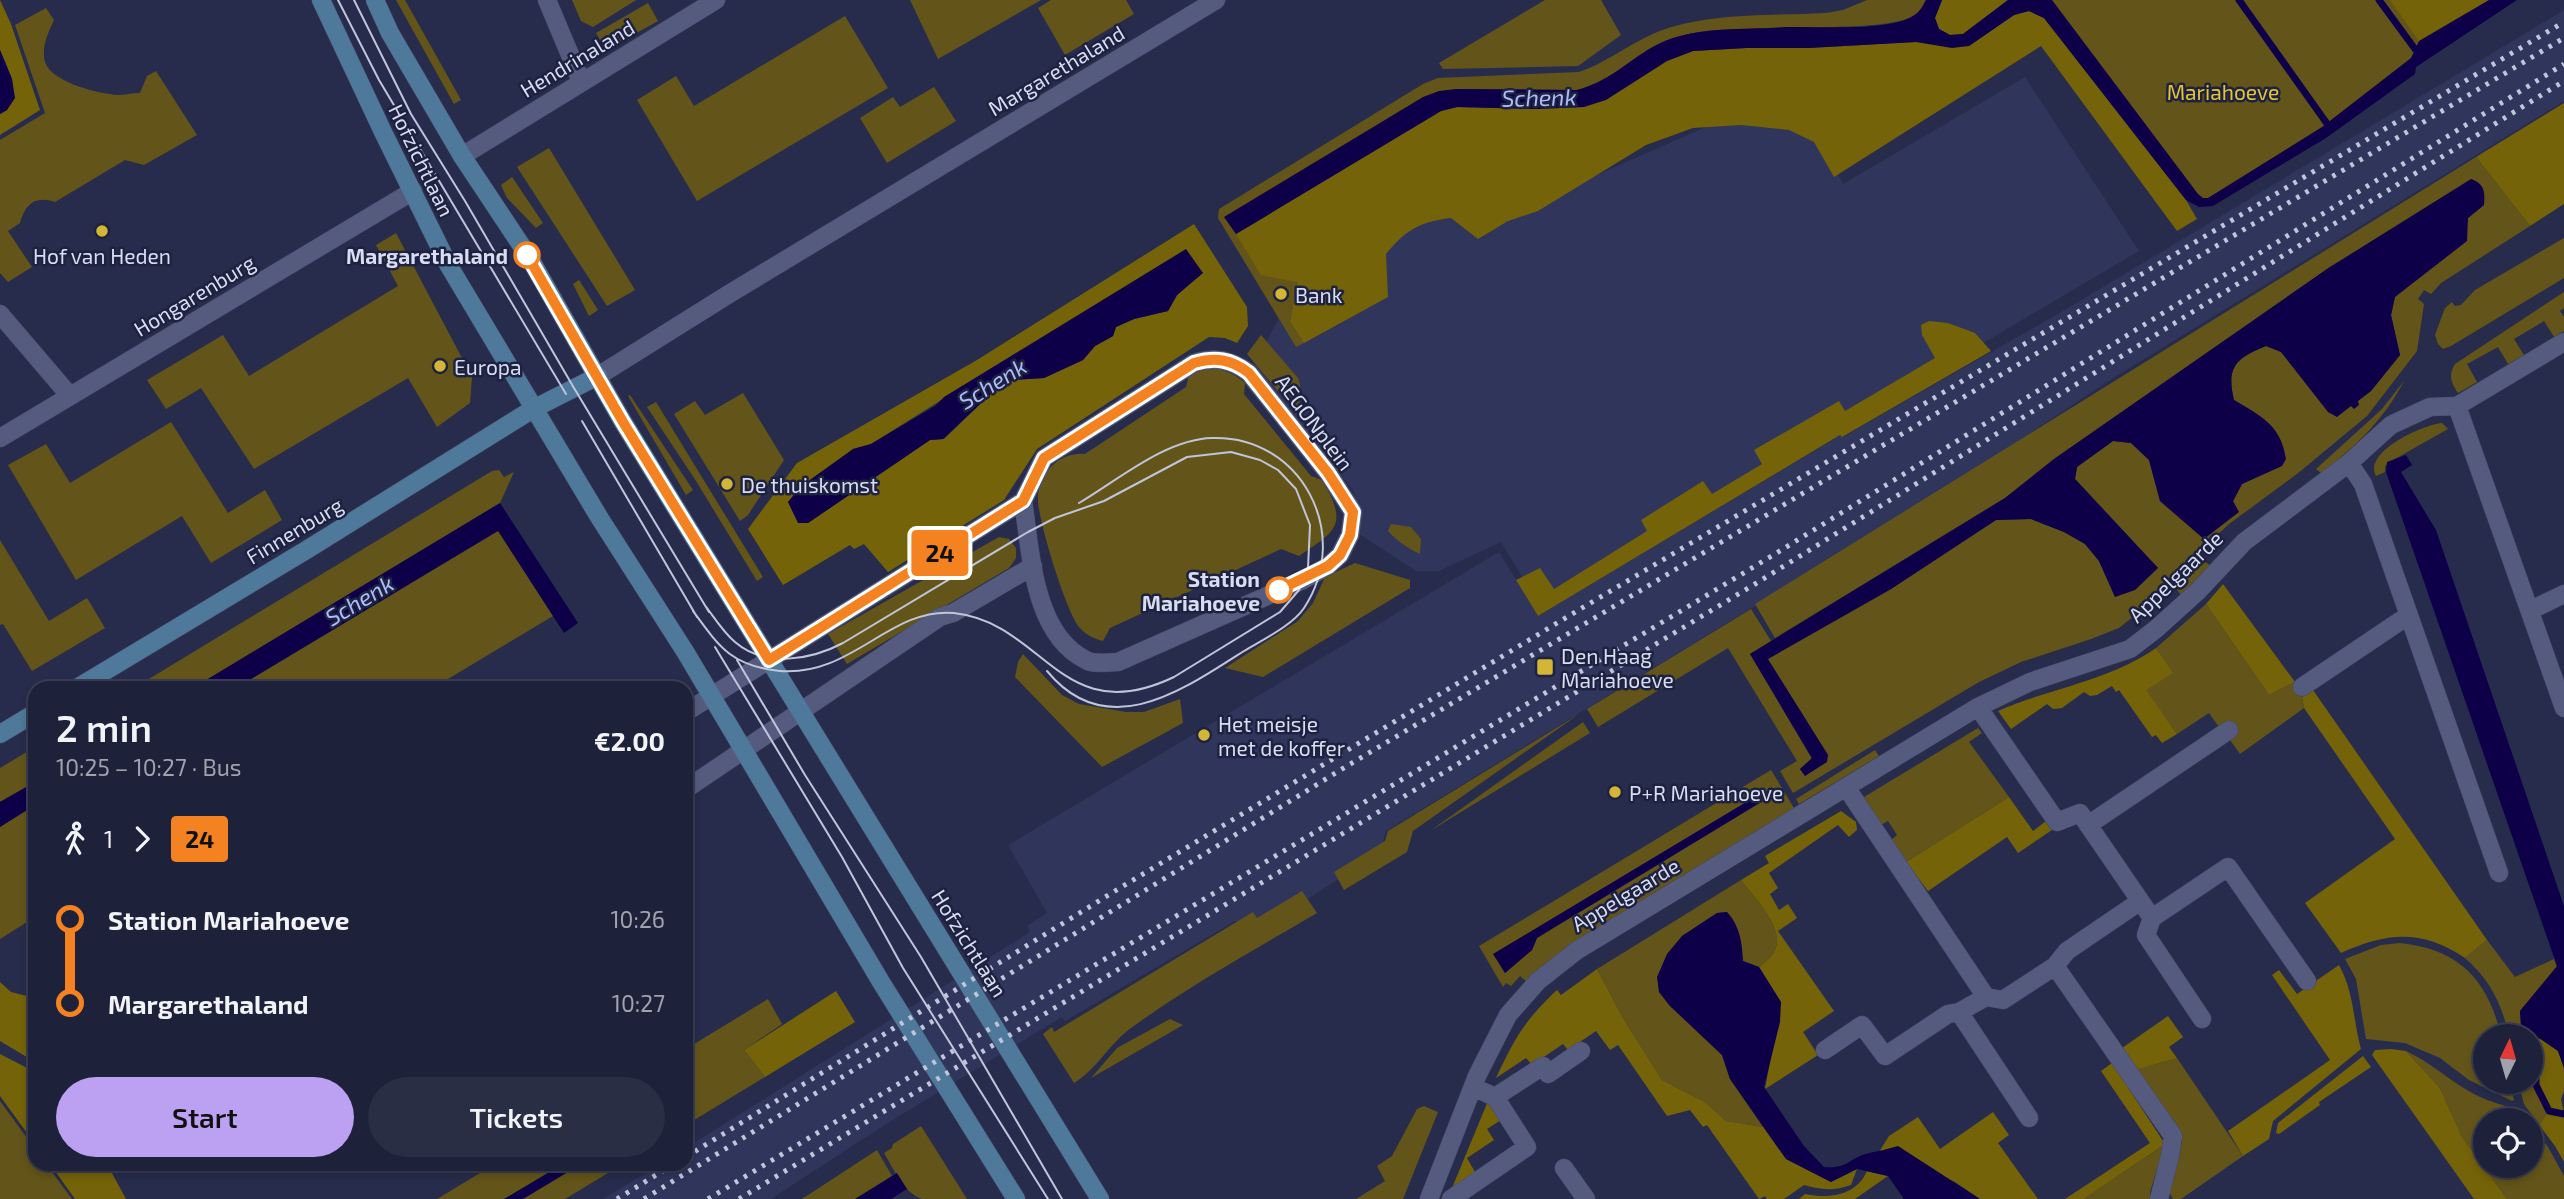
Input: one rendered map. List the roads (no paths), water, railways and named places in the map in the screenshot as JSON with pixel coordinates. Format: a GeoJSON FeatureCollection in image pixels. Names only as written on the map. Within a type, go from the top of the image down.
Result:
{"type":"FeatureCollection","features":[{"type":"Feature","properties":{"kind":"main road","name":"Hofzichtlaan"},"geometry":{"type":"LineString","coordinates":[[321,0],[449,266],[533,409],[711,696],[881,982],[1016,1199]]}},
{"type":"Feature","properties":{"kind":"main road","name":"Hofzichtlaan"},"geometry":{"type":"LineString","coordinates":[[375,0],[390,33],[462,156],[529,257],[623,422],[1100,1199]]}},
{"type":"Feature","properties":{"kind":"main road"},"geometry":{"type":"LineString","coordinates":[[533,409],[598,376]]}},
{"type":"Feature","properties":{"kind":"main road","name":"Finnenburg"},"geometry":{"type":"LineString","coordinates":[[89,681],[533,409]]}},
{"type":"Feature","properties":{"kind":"main road"},"geometry":{"type":"LineString","coordinates":[[0,734],[28,717]]}},
{"type":"Feature","properties":{"kind":"street"},"geometry":{"type":"LineString","coordinates":[[547,0],[581,82]]}},
{"type":"Feature","properties":{"kind":"street","name":"Hendrinaland"},"geometry":{"type":"LineString","coordinates":[[462,156],[716,0]]}},
{"type":"Feature","properties":{"kind":"street","name":"Margarethaland"},"geometry":{"type":"LineString","coordinates":[[598,376],[740,287],[1216,0]]}},
{"type":"Feature","properties":{"kind":"street","name":"Hongarenburg"},"geometry":{"type":"LineString","coordinates":[[0,438],[413,191]]}},
{"type":"Feature","properties":{"kind":"street"},"geometry":{"type":"LineString","coordinates":[[0,314],[70,396]]}},
{"type":"Feature","properties":{"kind":"street"},"geometry":{"type":"LineString","coordinates":[[2564,342],[2457,406],[2564,708]]}},
{"type":"Feature","properties":{"kind":"street","name":"AEGONplein"},"geometry":{"type":"LineString","coordinates":[[1219,359],[1239,365],[1249,373],[1328,473],[1353,512],[1350,535],[1340,555],[1328,566],[1303,580],[1118,662],[1088,662],[1058,639],[1039,599],[1023,501],[1044,458],[1194,363],[1219,359]]}},
{"type":"Feature","properties":{"kind":"street","name":"Appelgaarde"},"geometry":{"type":"LineString","coordinates":[[1439,1198],[1474,1087],[1493,1041],[1508,1015],[1538,981],[1566,958],[1978,707],[2030,682],[2130,649],[2198,591],[2244,542],[2349,463],[2391,425],[2430,407],[2457,406]]}},
{"type":"Feature","properties":{"kind":"street"},"geometry":{"type":"LineString","coordinates":[[2349,463],[2363,484],[2498,873]]}},
{"type":"Feature","properties":{"kind":"street"},"geometry":{"type":"LineString","coordinates":[[693,708],[1023,501]]}},
{"type":"Feature","properties":{"kind":"street"},"geometry":{"type":"LineString","coordinates":[[693,784],[940,617],[953,613],[1033,566]]}},
{"type":"Feature","properties":{"kind":"street"},"geometry":{"type":"LineString","coordinates":[[2531,610],[2564,594]]}},
{"type":"Feature","properties":{"kind":"street"},"geometry":{"type":"LineString","coordinates":[[2302,688],[2409,615]]}},
{"type":"Feature","properties":{"kind":"street"},"geometry":{"type":"LineString","coordinates":[[1978,707],[2057,822],[2080,813],[2152,918]]}},
{"type":"Feature","properties":{"kind":"street"},"geometry":{"type":"LineString","coordinates":[[2088,825],[2229,730]]}},
{"type":"Feature","properties":{"kind":"street"},"geometry":{"type":"LineString","coordinates":[[1846,787],[1986,997]]}},
{"type":"Feature","properties":{"kind":"street"},"geometry":{"type":"LineString","coordinates":[[2202,1019],[2146,935],[2152,918],[2228,867],[2307,981]]}},
{"type":"Feature","properties":{"kind":"street"},"geometry":{"type":"LineString","coordinates":[[1825,1050],[1862,1025],[1885,1056],[1948,1014],[1959,1012],[1986,997],[2003,1000],[2055,966],[2067,951],[2139,902]]}},
{"type":"Feature","properties":{"kind":"street"},"geometry":{"type":"LineString","coordinates":[[2055,966],[2173,1136],[2159,1199]]}},
{"type":"Feature","properties":{"kind":"street"},"geometry":{"type":"LineString","coordinates":[[1959,1012],[2029,1118]]}},
{"type":"Feature","properties":{"kind":"street"},"geometry":{"type":"LineString","coordinates":[[1474,1087],[1495,1097],[1543,1066],[1548,1074],[1581,1051]]}},
{"type":"Feature","properties":{"kind":"street","name":"Appelgaarde"},"geometry":{"type":"LineString","coordinates":[[1439,1198],[1527,1147],[1495,1097]]}},
{"type":"Feature","properties":{"kind":"street"},"geometry":{"type":"LineString","coordinates":[[1564,1168],[1586,1199]]}},
{"type":"Feature","properties":{"kind":"water","name":"Schenk"},"geometry":{"type":"Polygon","coordinates":[[[1926,0],[1942,0],[1935,18],[1939,29],[1950,35],[1963,34],[2008,0],[2052,0],[2198,194],[2208,198],[2322,127],[2411,58],[2419,41],[2489,0],[2517,0],[2416,67],[2415,74],[2326,138],[2213,206],[2199,207],[2186,200],[2044,18],[2029,11],[2014,15],[1969,46],[1952,48],[1916,42],[1693,51],[1667,61],[1606,100],[1584,107],[1457,107],[1441,111],[1236,234],[1224,217],[1423,97],[1439,91],[1577,90],[1602,80],[1653,47],[1679,36],[1725,30],[1887,24],[1915,15],[1926,0]]]}},
{"type":"Feature","properties":{"kind":"water"},"geometry":{"type":"Polygon","coordinates":[[[0,50],[12,79],[15,98],[7,110],[0,114],[0,50]]]}},
{"type":"Feature","properties":{"kind":"water"},"geometry":{"type":"Polygon","coordinates":[[[2471,179],[2482,186],[2484,205],[2468,218],[2467,241],[2395,297],[2391,315],[2400,355],[2371,391],[2358,401],[2359,405],[2354,409],[2351,406],[2337,417],[2328,412],[2281,352],[2266,346],[2247,355],[2236,365],[2231,379],[2234,400],[2268,423],[2280,438],[2286,459],[2282,466],[2242,484],[2233,501],[2239,512],[2204,539],[2160,501],[2149,460],[2131,443],[2113,441],[2077,467],[2075,479],[2158,568],[2135,590],[2115,597],[2099,561],[2085,544],[2064,532],[2031,519],[1996,520],[1891,589],[1768,659],[1828,755],[1827,762],[1805,776],[1800,769],[1812,758],[1750,654],[2005,498],[2054,459],[2330,267],[2471,179]]]}},
{"type":"Feature","properties":{"kind":"water","name":"Schenk"},"geometry":{"type":"Polygon","coordinates":[[[1186,249],[1203,273],[1177,295],[1168,311],[1134,319],[1116,327],[1113,336],[1095,346],[1083,360],[1044,378],[1014,380],[997,388],[943,439],[930,440],[808,523],[798,523],[788,502],[800,487],[853,449],[871,444],[935,406],[944,397],[1186,249]]]}},
{"type":"Feature","properties":{"kind":"water"},"geometry":{"type":"Polygon","coordinates":[[[2406,455],[2412,465],[2401,472],[2436,530],[2564,906],[2564,1068],[2558,1051],[2543,1041],[2543,1024],[2521,1024],[2520,1011],[2557,966],[2386,472],[2387,462],[2406,455]]]}},
{"type":"Feature","properties":{"kind":"water","name":"Schenk"},"geometry":{"type":"Polygon","coordinates":[[[500,503],[578,623],[564,633],[498,531],[248,681],[205,681],[500,503]]]}},
{"type":"Feature","properties":{"kind":"water"},"geometry":{"type":"Polygon","coordinates":[[[28,786],[28,809],[0,827],[0,802],[28,786]]]}},
{"type":"Feature","properties":{"kind":"water"},"geometry":{"type":"Polygon","coordinates":[[[1758,795],[1763,801],[1537,938],[1532,950],[1505,973],[1493,954],[1758,795]]]}},
{"type":"Feature","properties":{"kind":"water"},"geometry":{"type":"Polygon","coordinates":[[[1727,912],[1740,935],[1743,961],[1759,967],[1781,1002],[1780,1022],[1764,1087],[1804,1146],[1824,1167],[1832,1167],[1844,1165],[1862,1155],[1898,1146],[1980,1199],[1904,1199],[1888,1176],[1857,1169],[1831,1182],[1786,1159],[1730,1079],[1722,1055],[1669,1005],[1659,992],[1657,977],[1667,954],[1682,936],[1717,913],[1727,912]]]}},
{"type":"Feature","properties":{"kind":"water"},"geometry":{"type":"Polygon","coordinates":[[[551,1171],[569,1171],[523,1199],[504,1199],[551,1171]]]}},
{"type":"Feature","properties":{"kind":"water"},"geometry":{"type":"Polygon","coordinates":[[[897,1173],[907,1189],[891,1199],[855,1199],[897,1173]]]}},
{"type":"Feature","properties":{"kind":"waterway"},"geometry":{"type":"LineString","coordinates":[[2239,0],[2328,125]]}},
{"type":"Feature","properties":{"kind":"waterway"},"geometry":{"type":"LineString","coordinates":[[2379,0],[2415,49]]}},
{"type":"Feature","properties":{"kind":"waterway"},"geometry":{"type":"LineString","coordinates":[[2540,1094],[2549,1111],[2564,1114]]}},
{"type":"Feature","properties":{"kind":"tram line"},"geometry":{"type":"LineString","coordinates":[[338,0],[379,80],[566,394]]}},
{"type":"Feature","properties":{"kind":"tram line"},"geometry":{"type":"LineString","coordinates":[[354,0],[411,114],[709,612]]}},
{"type":"Feature","properties":{"kind":"tram line"},"geometry":{"type":"LineString","coordinates":[[582,421],[697,617]]}},
{"type":"Feature","properties":{"kind":"tram line"},"geometry":{"type":"LineString","coordinates":[[1047,671],[1070,693],[1095,704],[1120,707],[1145,703],[1196,681],[1285,626],[1304,608],[1318,579],[1323,550],[1320,521],[1310,494],[1293,471],[1271,453],[1244,441],[1212,438],[1177,445],[1143,462],[1079,503]]}},
{"type":"Feature","properties":{"kind":"tram line"},"geometry":{"type":"LineString","coordinates":[[693,611],[729,653],[738,660],[764,669],[806,670],[829,664],[910,620],[931,614],[954,613],[985,621],[1011,635],[1079,683],[1105,691],[1136,690],[1174,677],[1280,612],[1299,590],[1308,568],[1310,525],[1296,489],[1278,470],[1260,460],[1231,452],[1187,457],[1104,501],[1055,518],[1028,532],[843,643],[817,654],[788,659],[760,656],[726,634],[704,604]]}},
{"type":"Feature","properties":{"kind":"tram line"},"geometry":{"type":"LineString","coordinates":[[715,647],[842,857],[903,968],[1048,1199]]}},
{"type":"Feature","properties":{"kind":"tram line"},"geometry":{"type":"LineString","coordinates":[[737,660],[805,775],[921,957],[1062,1199]]}},
{"type":"Feature","properties":{"kind":"railway"},"geometry":{"type":"LineString","coordinates":[[693,1153],[1115,891],[1572,614],[2564,22]]}},
{"type":"Feature","properties":{"kind":"railway"},"geometry":{"type":"LineString","coordinates":[[693,1169],[1347,766],[2564,38]]}},
{"type":"Feature","properties":{"kind":"railway"},"geometry":{"type":"LineString","coordinates":[[708,1199],[1775,554],[2564,64]]}},
{"type":"Feature","properties":{"kind":"railway"},"geometry":{"type":"LineString","coordinates":[[739,1199],[1755,584],[2564,81]]}},
{"type":"Feature","properties":{"kind":"railway"},"geometry":{"type":"LineString","coordinates":[[617,1199],[663,1171]]}},
{"type":"Feature","properties":{"kind":"railway"},"geometry":{"type":"LineString","coordinates":[[644,1199],[689,1171]]}},
{"type":"Feature","properties":{"kind":"place","name":"Hof van Heden"},"geometry":{"type":"Point","coordinates":[102,231]}},
{"type":"Feature","properties":{"kind":"place","name":"Margarethaland"},"geometry":{"type":"Point","coordinates":[527,255]}},
{"type":"Feature","properties":{"kind":"place","name":"Bank"},"geometry":{"type":"Point","coordinates":[1281,294]}},
{"type":"Feature","properties":{"kind":"place","name":"Europa"},"geometry":{"type":"Point","coordinates":[440,366]}},
{"type":"Feature","properties":{"kind":"place","name":"De thuiskomst"},"geometry":{"type":"Point","coordinates":[727,484]}},
{"type":"Feature","properties":{"kind":"place","name":"Station Mariahoeve"},"geometry":{"type":"Point","coordinates":[1279,590]}},
{"type":"Feature","properties":{"kind":"place","name":"Den Haag Mariahoeve"},"geometry":{"type":"Point","coordinates":[1545,667]}},
{"type":"Feature","properties":{"kind":"place","name":"Het meisje met de koffer"},"geometry":{"type":"Point","coordinates":[1204,735]}},
{"type":"Feature","properties":{"kind":"place","name":"P+R Mariahoeve"},"geometry":{"type":"Point","coordinates":[1615,792]}},
{"type":"Feature","properties":{"kind":"park label","name":"Mariahoeve"},"geometry":{"type":"Point","coordinates":[2223,91]}}]}
